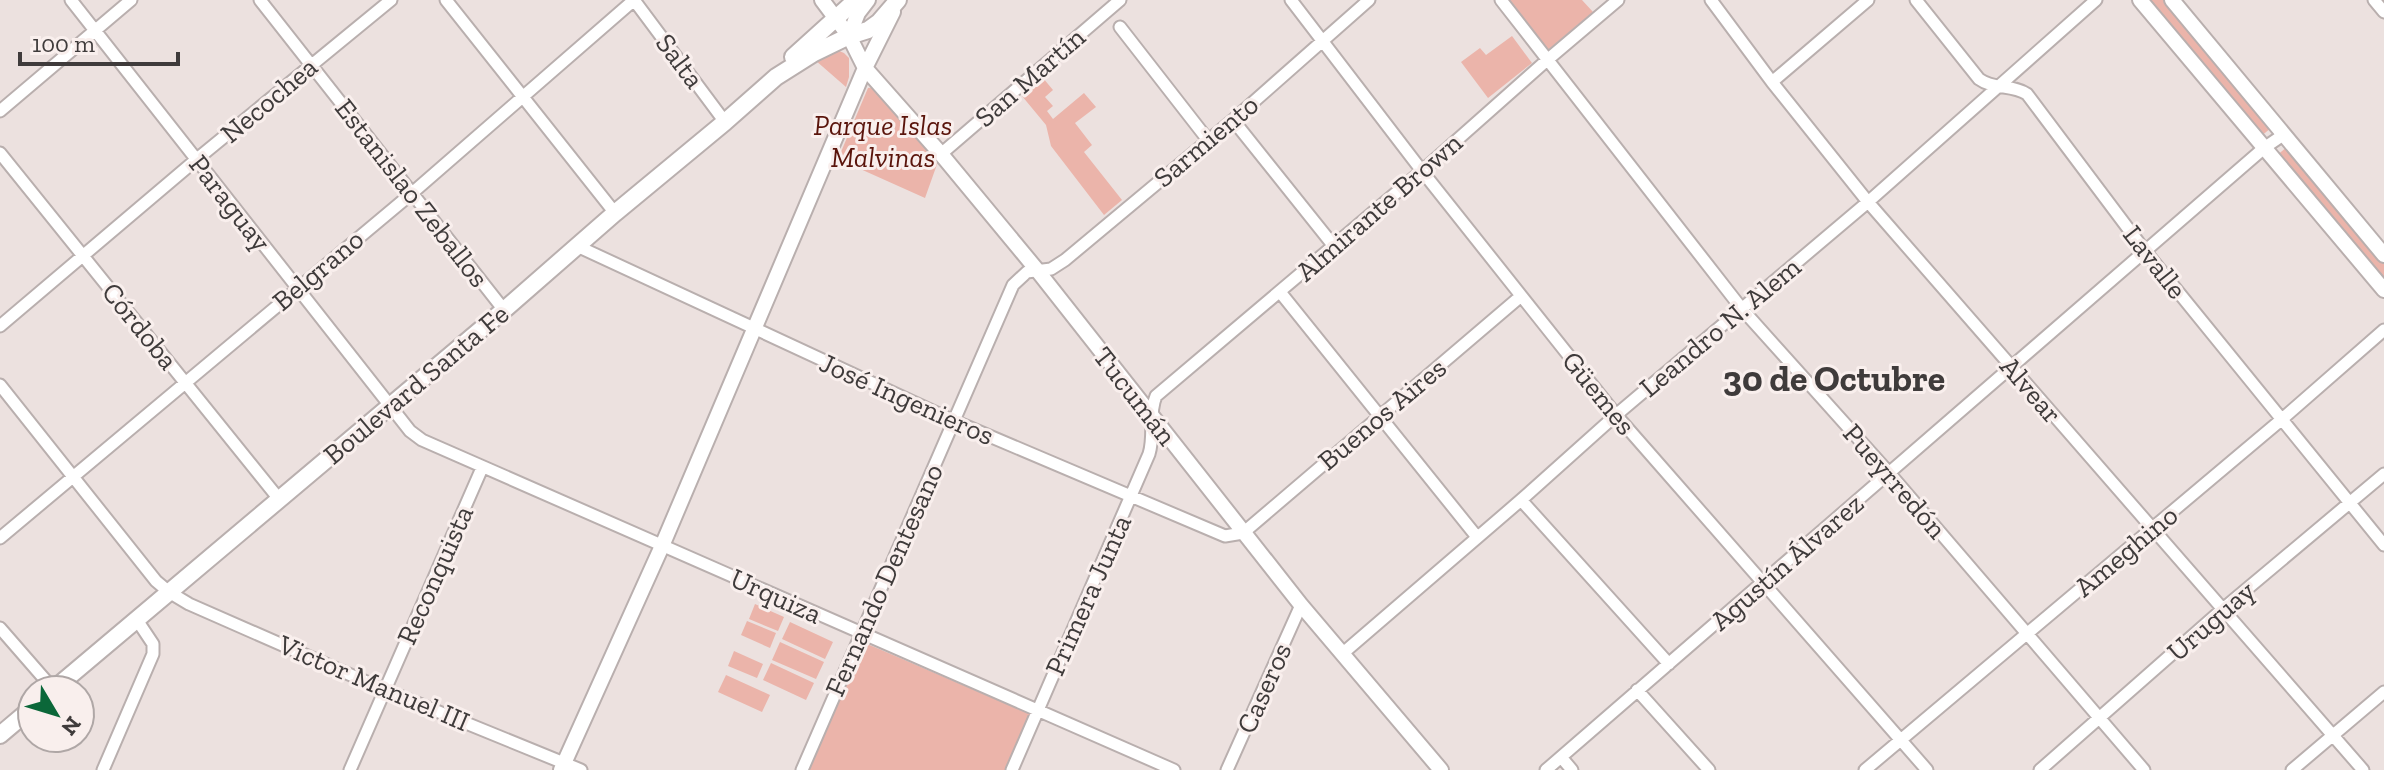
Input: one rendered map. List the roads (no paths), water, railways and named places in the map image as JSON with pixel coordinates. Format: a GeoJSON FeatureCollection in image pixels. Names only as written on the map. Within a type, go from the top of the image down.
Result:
{"type":"FeatureCollection","features":[{"type":"Feature","properties":{"kind":"main road","name":"Boulevard Santa Fe"},"geometry":{"type":"LineString","coordinates":[[776,77],[789,60],[856,0]]}},
{"type":"Feature","properties":{"kind":"main road","name":"Boulevard Santa Fe"},"geometry":{"type":"LineString","coordinates":[[72,674],[776,77],[814,53],[868,30],[899,0]]}},
{"type":"Feature","properties":{"kind":"main road"},"geometry":{"type":"LineString","coordinates":[[0,735],[16,722]]}},
{"type":"Feature","properties":{"kind":"street","name":"Paraguay"},"geometry":{"type":"LineString","coordinates":[[71,0],[390,406]]}},
{"type":"Feature","properties":{"kind":"street"},"geometry":{"type":"LineString","coordinates":[[0,111],[131,0]]}},
{"type":"Feature","properties":{"kind":"street","name":"Estanislao Zeballos"},"geometry":{"type":"LineString","coordinates":[[260,0],[504,310]]}},
{"type":"Feature","properties":{"kind":"street","name":"Necochea"},"geometry":{"type":"LineString","coordinates":[[0,326],[391,0]]}},
{"type":"Feature","properties":{"kind":"street"},"geometry":{"type":"LineString","coordinates":[[446,0],[615,213]]}},
{"type":"Feature","properties":{"kind":"street","name":"Belgrano"},"geometry":{"type":"LineString","coordinates":[[0,538],[411,194],[634,0]]}},
{"type":"Feature","properties":{"kind":"street","name":"Salta"},"geometry":{"type":"LineString","coordinates":[[634,0],[725,122]]}},
{"type":"Feature","properties":{"kind":"street","name":"Tucumán"},"geometry":{"type":"LineString","coordinates":[[822,0],[849,36],[865,68],[1037,270],[1301,605],[1441,770]]}},
{"type":"Feature","properties":{"kind":"street"},"geometry":{"type":"LineString","coordinates":[[849,36],[858,13],[868,0]]}},
{"type":"Feature","properties":{"kind":"street"},"geometry":{"type":"LineString","coordinates":[[562,766],[662,546],[865,68],[899,0]]}},
{"type":"Feature","properties":{"kind":"street","name":"San Martín"},"geometry":{"type":"LineString","coordinates":[[941,154],[1120,0]]}},
{"type":"Feature","properties":{"kind":"street","name":"Güemes"},"geometry":{"type":"LineString","coordinates":[[1291,0],[1616,415],[1927,770]]}},
{"type":"Feature","properties":{"kind":"street","name":"Sarmiento"},"geometry":{"type":"LineString","coordinates":[[1037,270],[1051,269],[1065,260],[1233,120],[1369,0]]}},
{"type":"Feature","properties":{"kind":"street","name":"Pueyrredón"},"geometry":{"type":"LineString","coordinates":[[1501,0],[1742,309],[1890,474],[2144,770]]}},
{"type":"Feature","properties":{"kind":"street","name":"Almirante Brown"},"geometry":{"type":"LineString","coordinates":[[1153,418],[1152,406],[1156,396],[1618,0]]}},
{"type":"Feature","properties":{"kind":"street","name":"Alvear"},"geometry":{"type":"LineString","coordinates":[[1711,0],[1868,202],[2363,770]]}},
{"type":"Feature","properties":{"kind":"street"},"geometry":{"type":"LineString","coordinates":[[1772,82],[1868,0]]}},
{"type":"Feature","properties":{"kind":"street","name":"Lavalle"},"geometry":{"type":"LineString","coordinates":[[1916,0],[1979,79],[1998,87],[2017,87],[2027,94],[2145,251],[2384,545]]}},
{"type":"Feature","properties":{"kind":"street","name":"Leandro N. Alem"},"geometry":{"type":"LineString","coordinates":[[1342,654],[1616,415],[1868,202],[2096,0]]}},
{"type":"Feature","properties":{"kind":"street"},"geometry":{"type":"LineString","coordinates":[[2140,0],[2384,290]]}},
{"type":"Feature","properties":{"kind":"street"},"geometry":{"type":"LineString","coordinates":[[2172,0],[2384,255]]}},
{"type":"Feature","properties":{"kind":"street"},"geometry":{"type":"LineString","coordinates":[[2374,0],[2384,12]]}},
{"type":"Feature","properties":{"kind":"street"},"geometry":{"type":"LineString","coordinates":[[1120,27],[1208,140]]}},
{"type":"Feature","properties":{"kind":"street"},"geometry":{"type":"LineString","coordinates":[[1233,120],[1333,245]]}},
{"type":"Feature","properties":{"kind":"street","name":"Agustín Álvarez"},"geometry":{"type":"LineString","coordinates":[[1546,770],[2264,148],[2283,135]]}},
{"type":"Feature","properties":{"kind":"street","name":"Córdoba"},"geometry":{"type":"LineString","coordinates":[[0,153],[279,499]]}},
{"type":"Feature","properties":{"kind":"street","name":"José Ingenieros"},"geometry":{"type":"LineString","coordinates":[[577,246],[954,421],[1225,536],[1243,533]]}},
{"type":"Feature","properties":{"kind":"street","name":"Fernando Dentesano"},"geometry":{"type":"LineString","coordinates":[[802,770],[1013,285],[1027,272],[1037,270]]}},
{"type":"Feature","properties":{"kind":"street"},"geometry":{"type":"LineString","coordinates":[[1280,292],[1477,537]]}},
{"type":"Feature","properties":{"kind":"street","name":"Buenos Aires"},"geometry":{"type":"LineString","coordinates":[[1243,533],[1521,296]]}},
{"type":"Feature","properties":{"kind":"street","name":"Ameghino"},"geometry":{"type":"LineString","coordinates":[[1865,770],[2384,330]]}},
{"type":"Feature","properties":{"kind":"street","name":"Victor Manuel III"},"geometry":{"type":"LineString","coordinates":[[0,385],[156,581],[169,592],[189,604],[385,690],[562,766],[581,770]]}},
{"type":"Feature","properties":{"kind":"street","name":"Urquiza"},"geometry":{"type":"LineString","coordinates":[[390,406],[410,431],[422,440],[482,468],[1174,770]]}},
{"type":"Feature","properties":{"kind":"street","name":"Primera Junta"},"geometry":{"type":"LineString","coordinates":[[1012,770],[1131,497],[1153,442],[1153,418]]}},
{"type":"Feature","properties":{"kind":"street","name":"Reconquista"},"geometry":{"type":"LineString","coordinates":[[350,770],[482,468]]}},
{"type":"Feature","properties":{"kind":"street","name":"Uruguay"},"geometry":{"type":"LineString","coordinates":[[2040,770],[2223,609],[2384,474]]}},
{"type":"Feature","properties":{"kind":"street"},"geometry":{"type":"LineString","coordinates":[[1521,500],[1669,664]]}},
{"type":"Feature","properties":{"kind":"street","name":"Caseros"},"geometry":{"type":"LineString","coordinates":[[1227,770],[1301,605]]}},
{"type":"Feature","properties":{"kind":"street"},"geometry":{"type":"LineString","coordinates":[[103,770],[153,654],[153,644],[137,620]]}},
{"type":"Feature","properties":{"kind":"street"},"geometry":{"type":"LineString","coordinates":[[0,628],[39,674]]}},
{"type":"Feature","properties":{"kind":"street"},"geometry":{"type":"LineString","coordinates":[[1637,690],[1709,770]]}},
{"type":"Feature","properties":{"kind":"street"},"geometry":{"type":"LineString","coordinates":[[2292,770],[2384,692]]}},
{"type":"Feature","properties":{"kind":"street"},"geometry":{"type":"LineString","coordinates":[[1561,757],[1572,770]]}},
{"type":"Feature","properties":{"kind":"district","name":"30 de Octubre"},"geometry":{"type":"Point","coordinates":[1834,378]}},
{"type":"Feature","properties":{"kind":"park label","name":"Parque Islas Malvinas"},"geometry":{"type":"Point","coordinates":[883,141]}}]}
